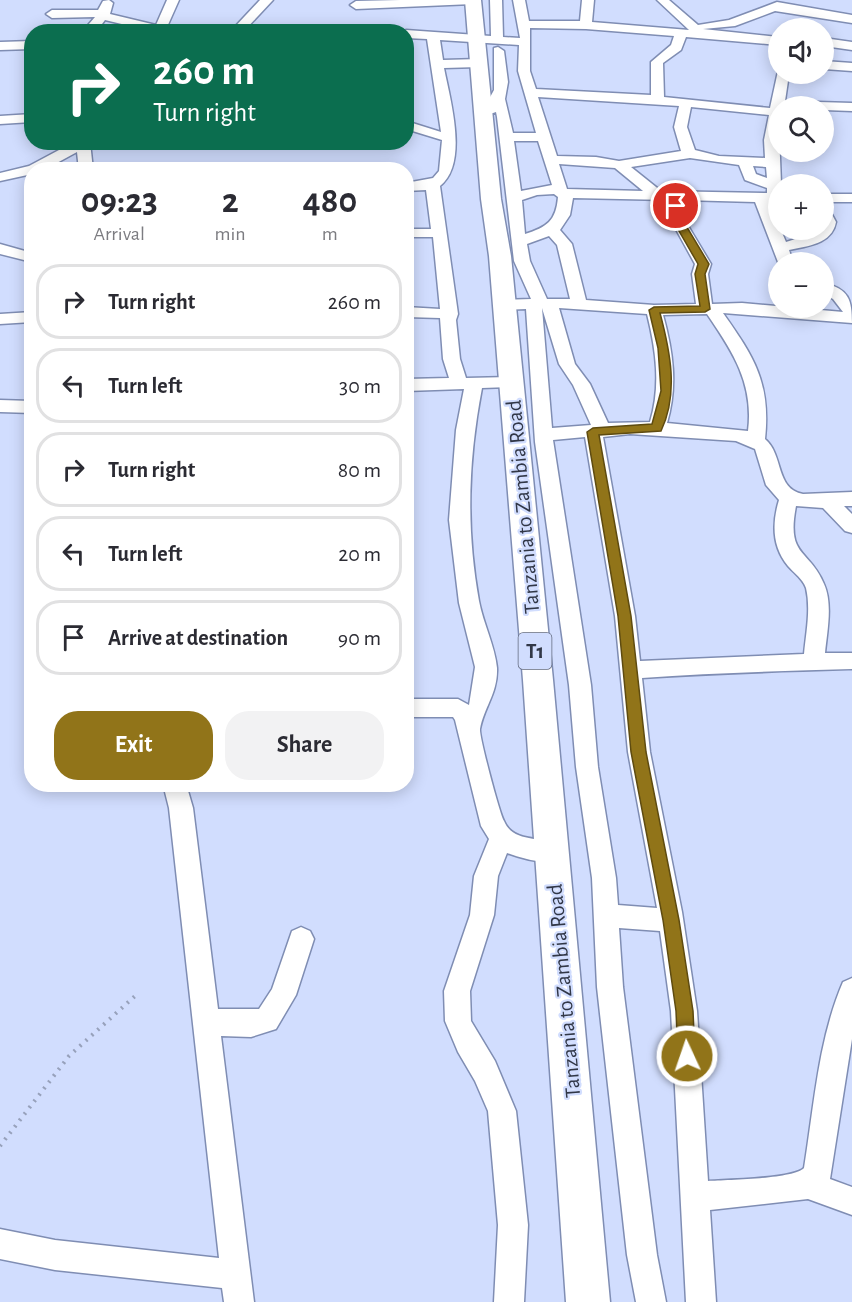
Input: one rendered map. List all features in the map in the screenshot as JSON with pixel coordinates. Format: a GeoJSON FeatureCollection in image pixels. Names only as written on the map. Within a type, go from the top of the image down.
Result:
{"type":"FeatureCollection","features":[{"type":"Feature","properties":{"kind":"highway","name":"Tanzania to Zambia Road"},"geometry":{"type":"LineString","coordinates":[[473,0],[494,102],[504,304],[552,851],[588,1302]]}},
{"type":"Feature","properties":{"kind":"street"},"geometry":{"type":"LineString","coordinates":[[49,0],[54,24]]}},
{"type":"Feature","properties":{"kind":"street"},"geometry":{"type":"LineString","coordinates":[[92,0],[105,10],[142,24]]}},
{"type":"Feature","properties":{"kind":"street"},"geometry":{"type":"LineString","coordinates":[[161,24],[173,0]]}},
{"type":"Feature","properties":{"kind":"street"},"geometry":{"type":"LineString","coordinates":[[244,24],[267,0]]}},
{"type":"Feature","properties":{"kind":"street"},"geometry":{"type":"LineString","coordinates":[[425,13],[473,0]]}},
{"type":"Feature","properties":{"kind":"street"},"geometry":{"type":"LineString","coordinates":[[483,43],[498,0],[519,2],[526,42],[524,71],[563,191],[562,222],[552,230],[520,241]]}},
{"type":"Feature","properties":{"kind":"street"},"geometry":{"type":"LineString","coordinates":[[586,25],[587,0]]}},
{"type":"Feature","properties":{"kind":"street"},"geometry":{"type":"LineString","coordinates":[[663,0],[671,10],[698,31],[768,40]]}},
{"type":"Feature","properties":{"kind":"street"},"geometry":{"type":"LineString","coordinates":[[356,5],[425,13],[483,43],[525,59]]}},
{"type":"Feature","properties":{"kind":"street"},"geometry":{"type":"LineString","coordinates":[[437,64],[523,23],[586,25],[680,35],[731,23],[776,5],[833,15],[851,13]]}},
{"type":"Feature","properties":{"kind":"street"},"geometry":{"type":"LineString","coordinates":[[52,14],[105,10]]}},
{"type":"Feature","properties":{"kind":"street"},"geometry":{"type":"LineString","coordinates":[[94,24],[105,10]]}},
{"type":"Feature","properties":{"kind":"street"},"geometry":{"type":"LineString","coordinates":[[414,35],[483,43],[526,42]]}},
{"type":"Feature","properties":{"kind":"street"},"geometry":{"type":"LineString","coordinates":[[658,98],[657,62],[678,47],[680,35]]}},
{"type":"Feature","properties":{"kind":"street"},"geometry":{"type":"LineString","coordinates":[[414,186],[434,183],[444,176],[450,124],[433,36]]}},
{"type":"Feature","properties":{"kind":"street"},"geometry":{"type":"LineString","coordinates":[[834,43],[852,46]]}},
{"type":"Feature","properties":{"kind":"street"},"geometry":{"type":"LineString","coordinates":[[0,46],[24,45]]}},
{"type":"Feature","properties":{"kind":"street"},"geometry":{"type":"LineString","coordinates":[[834,60],[850,67]]}},
{"type":"Feature","properties":{"kind":"street"},"geometry":{"type":"LineString","coordinates":[[834,66],[850,67]]}},
{"type":"Feature","properties":{"kind":"street"},"geometry":{"type":"LineString","coordinates":[[701,1302],[684,1011],[671,920],[639,752],[625,616],[598,432],[581,384],[567,364],[522,261],[507,137],[494,102],[533,94],[582,93],[768,108]]}},
{"type":"Feature","properties":{"kind":"street"},"geometry":{"type":"LineString","coordinates":[[687,102],[680,116],[679,126],[688,146],[688,153]]}},
{"type":"Feature","properties":{"kind":"street"},"geometry":{"type":"LineString","coordinates":[[834,107],[852,106]]}},
{"type":"Feature","properties":{"kind":"street"},"geometry":{"type":"LineString","coordinates":[[0,120],[24,118]]}},
{"type":"Feature","properties":{"kind":"street"},"geometry":{"type":"LineString","coordinates":[[414,127],[448,138]]}},
{"type":"Feature","properties":{"kind":"street"},"geometry":{"type":"LineString","coordinates":[[507,137],[545,137]]}},
{"type":"Feature","properties":{"kind":"street"},"geometry":{"type":"LineString","coordinates":[[47,162],[70,150]]}},
{"type":"Feature","properties":{"kind":"street"},"geometry":{"type":"LineString","coordinates":[[552,160],[597,160],[619,165],[688,153],[720,160],[772,163],[772,174]]}},
{"type":"Feature","properties":{"kind":"street"},"geometry":{"type":"LineString","coordinates":[[747,162],[746,167],[750,177],[768,192]]}},
{"type":"Feature","properties":{"kind":"street"},"geometry":{"type":"LineString","coordinates":[[619,165],[656,194]]}},
{"type":"Feature","properties":{"kind":"street"},"geometry":{"type":"LineString","coordinates":[[0,177],[24,172]]}},
{"type":"Feature","properties":{"kind":"street"},"geometry":{"type":"LineString","coordinates":[[434,183],[450,314],[450,354],[454,372],[467,384],[459,520],[469,603],[486,667],[482,699],[469,729]]}},
{"type":"Feature","properties":{"kind":"street"},"geometry":{"type":"LineString","coordinates":[[515,198],[535,191],[768,195]]}},
{"type":"Feature","properties":{"kind":"street"},"geometry":{"type":"LineString","coordinates":[[674,195],[680,224],[704,264],[700,274],[709,309],[737,345],[755,379],[761,410],[756,441]]}},
{"type":"Feature","properties":{"kind":"street"},"geometry":{"type":"LineString","coordinates":[[834,198],[852,198]]}},
{"type":"Feature","properties":{"kind":"street"},"geometry":{"type":"LineString","coordinates":[[552,230],[564,244],[568,254],[579,304]]}},
{"type":"Feature","properties":{"kind":"street"},"geometry":{"type":"LineString","coordinates":[[414,233],[441,233]]}},
{"type":"Feature","properties":{"kind":"street"},"geometry":{"type":"LineString","coordinates":[[778,240],[781,252]]}},
{"type":"Feature","properties":{"kind":"street"},"geometry":{"type":"LineString","coordinates":[[779,248],[813,240]]}},
{"type":"Feature","properties":{"kind":"street"},"geometry":{"type":"LineString","coordinates":[[0,249],[24,256]]}},
{"type":"Feature","properties":{"kind":"street"},"geometry":{"type":"LineString","coordinates":[[834,293],[839,296],[852,316]]}},
{"type":"Feature","properties":{"kind":"street"},"geometry":{"type":"LineString","coordinates":[[542,303],[544,435],[580,686],[606,916],[610,987],[642,1255],[651,1302]]}},
{"type":"Feature","properties":{"kind":"street"},"geometry":{"type":"LineString","coordinates":[[504,304],[579,304],[654,310],[771,310],[852,316]]}},
{"type":"Feature","properties":{"kind":"street"},"geometry":{"type":"LineString","coordinates":[[654,310],[664,348],[667,391],[657,428]]}},
{"type":"Feature","properties":{"kind":"street"},"geometry":{"type":"LineString","coordinates":[[414,312],[450,314]]}},
{"type":"Feature","properties":{"kind":"street"},"geometry":{"type":"LineString","coordinates":[[0,319],[24,318]]}},
{"type":"Feature","properties":{"kind":"street"},"geometry":{"type":"LineString","coordinates":[[414,385],[511,382]]}},
{"type":"Feature","properties":{"kind":"street"},"geometry":{"type":"LineString","coordinates":[[0,406],[24,407]]}},
{"type":"Feature","properties":{"kind":"street"},"geometry":{"type":"LineString","coordinates":[[544,435],[657,428],[734,435],[763,445],[770,456],[773,482],[779,491],[789,498],[852,499]]}},
{"type":"Feature","properties":{"kind":"street"},"geometry":{"type":"LineString","coordinates":[[789,498],[784,513],[788,552],[811,577],[816,588],[818,610],[813,664]]}},
{"type":"Feature","properties":{"kind":"street"},"geometry":{"type":"LineString","coordinates":[[827,500],[852,526]]}},
{"type":"Feature","properties":{"kind":"street"},"geometry":{"type":"LineString","coordinates":[[631,670],[746,663],[813,664],[852,661]]}},
{"type":"Feature","properties":{"kind":"street"},"geometry":{"type":"LineString","coordinates":[[414,708],[458,708],[465,716],[493,826],[501,839],[515,847],[552,851]]}},
{"type":"Feature","properties":{"kind":"street"},"geometry":{"type":"LineString","coordinates":[[0,1244],[238,1289],[181,808],[176,792]]}},
{"type":"Feature","properties":{"kind":"street"},"geometry":{"type":"LineString","coordinates":[[501,839],[486,876],[482,915],[457,991],[457,1001],[458,1021],[467,1043],[485,1071],[502,1111],[513,1225],[509,1302]]}},
{"type":"Feature","properties":{"kind":"street"},"geometry":{"type":"LineString","coordinates":[[606,916],[671,920]]}},
{"type":"Feature","properties":{"kind":"street"},"geometry":{"type":"LineString","coordinates":[[206,1022],[251,1024],[267,1020],[283,995],[301,939]]}},
{"type":"Feature","properties":{"kind":"street"},"geometry":{"type":"LineString","coordinates":[[808,1185],[817,1175],[837,1045],[852,991]]}},
{"type":"Feature","properties":{"kind":"street"},"geometry":{"type":"LineString","coordinates":[[694,1197],[808,1185],[852,1201]]}},
{"type":"Feature","properties":{"kind":"path"},"geometry":{"type":"LineString","coordinates":[[0,1146],[69,1056],[135,996]]}},
{"type":"Feature","properties":{"kind":"route"},"geometry":{"type":"LineString","coordinates":[[676,206],[680,224],[691,247],[699,254],[704,264],[700,274],[704,289],[705,309],[654,310],[664,348],[667,391],[657,428],[593,432],[602,497],[625,616],[639,752],[671,920],[684,1011],[687,1056]]}}]}
